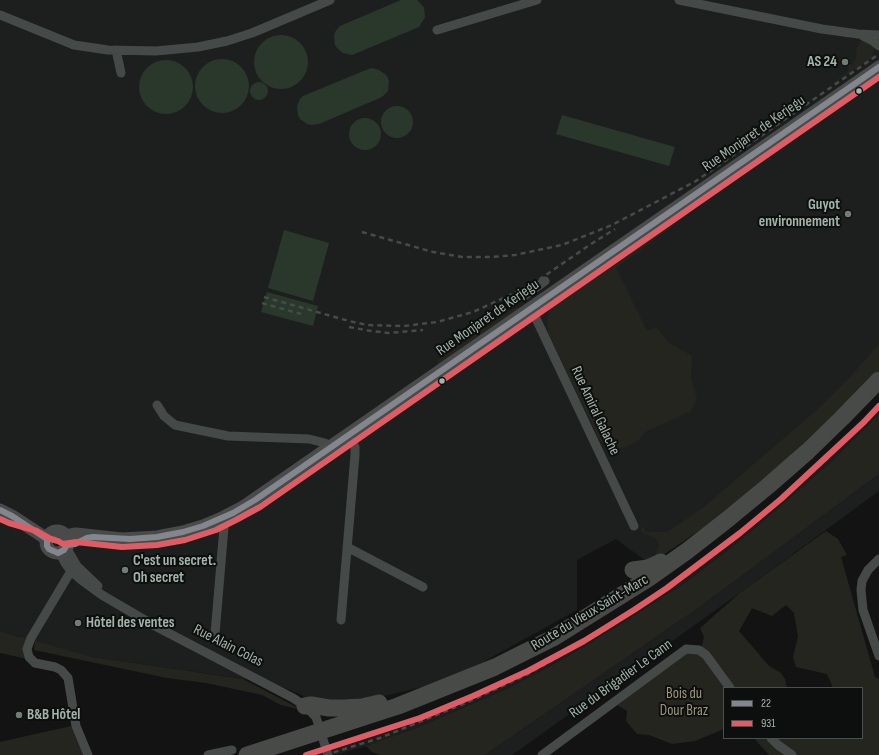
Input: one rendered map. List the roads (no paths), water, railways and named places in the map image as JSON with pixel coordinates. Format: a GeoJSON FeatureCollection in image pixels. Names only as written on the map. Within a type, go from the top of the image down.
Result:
{"type":"FeatureCollection","features":[{"type":"Feature","properties":{"kind":"highway","name":"Route du Vieux Saint-Marc"},"geometry":{"type":"LineString","coordinates":[[280,755],[495,667],[553,638],[626,593],[687,551],[762,491],[802,456],[879,380]]}},
{"type":"Feature","properties":{"kind":"highway","name":"Route du Vieux Saint-Marc"},"geometry":{"type":"LineString","coordinates":[[240,753],[324,737],[418,710],[470,689],[552,650],[624,607],[694,559],[776,493],[858,416],[879,394]]}},
{"type":"Feature","properties":{"kind":"highway"},"geometry":{"type":"LineString","coordinates":[[633,570],[648,568],[687,551]]}},
{"type":"Feature","properties":{"kind":"highway"},"geometry":{"type":"LineString","coordinates":[[305,706],[311,705],[329,708],[362,707],[424,690],[495,667],[592,607],[601,593]]}},
{"type":"Feature","properties":{"kind":"street"},"geometry":{"type":"LineString","coordinates":[[0,15],[74,45],[116,50],[156,51],[198,47],[227,41],[264,28],[330,0]]}},
{"type":"Feature","properties":{"kind":"street"},"geometry":{"type":"LineString","coordinates":[[438,30],[537,0]]}},
{"type":"Feature","properties":{"kind":"street"},"geometry":{"type":"LineString","coordinates":[[679,0],[822,29],[858,34],[879,35]]}},
{"type":"Feature","properties":{"kind":"street"},"geometry":{"type":"LineString","coordinates":[[858,34],[873,41],[879,46]]}},
{"type":"Feature","properties":{"kind":"street"},"geometry":{"type":"LineString","coordinates":[[116,50],[122,73]]}},
{"type":"Feature","properties":{"kind":"street","name":"Rue Monjaret de Kerjegu"},"geometry":{"type":"LineString","coordinates":[[60,542],[93,537],[122,539],[157,537],[191,530],[222,518],[255,500],[879,67]]}},
{"type":"Feature","properties":{"kind":"street"},"geometry":{"type":"LineString","coordinates":[[524,296],[545,281]]}},
{"type":"Feature","properties":{"kind":"street","name":"Rue Amiral Galache"},"geometry":{"type":"LineString","coordinates":[[531,308],[634,526]]}},
{"type":"Feature","properties":{"kind":"street"},"geometry":{"type":"LineString","coordinates":[[157,405],[164,416],[175,425],[228,436],[309,439],[326,443],[331,447]]}},
{"type":"Feature","properties":{"kind":"street"},"geometry":{"type":"LineString","coordinates":[[342,620],[355,454],[355,448],[348,435]]}},
{"type":"Feature","properties":{"kind":"street","name":"Rue Alain Colas"},"geometry":{"type":"LineString","coordinates":[[0,510],[12,516],[40,524],[60,542],[77,566],[115,602]]}},
{"type":"Feature","properties":{"kind":"street"},"geometry":{"type":"LineString","coordinates":[[215,634],[224,527],[222,518]]}},
{"type":"Feature","properties":{"kind":"street","name":"Rue Alain Colas"},"geometry":{"type":"LineString","coordinates":[[60,542],[62,557],[65,563],[80,579],[102,595],[155,626],[293,698],[311,711],[324,737]]}},
{"type":"Feature","properties":{"kind":"street"},"geometry":{"type":"LineString","coordinates":[[347,547],[423,587]]}},
{"type":"Feature","properties":{"kind":"street"},"geometry":{"type":"LineString","coordinates":[[879,559],[868,570],[862,581],[861,590],[863,610],[879,656]]}},
{"type":"Feature","properties":{"kind":"street"},"geometry":{"type":"LineString","coordinates":[[71,570],[31,638],[27,649],[29,656],[35,663],[61,670],[68,678],[76,726],[88,755]]}},
{"type":"Feature","properties":{"kind":"street","name":"Rue du Brigadier Le Cann"},"geometry":{"type":"LineString","coordinates":[[542,755],[686,649],[699,650],[706,654],[729,687]]}},
{"type":"Feature","properties":{"kind":"street"},"geometry":{"type":"LineString","coordinates":[[772,739],[792,755]]}},
{"type":"Feature","properties":{"kind":"street","name":"Route du Vieux Saint-Marc"},"geometry":{"type":"LineString","coordinates":[[208,755],[240,753]]}},
{"type":"Feature","properties":{"kind":"railway"},"geometry":{"type":"LineString","coordinates":[[362,232],[433,252],[462,257],[515,255],[562,245],[612,225],[696,181],[879,54]]}},
{"type":"Feature","properties":{"kind":"railway"},"geometry":{"type":"LineString","coordinates":[[264,297],[367,325],[404,326],[437,322],[473,312],[521,290],[615,229]]}},
{"type":"Feature","properties":{"kind":"railway"},"geometry":{"type":"LineString","coordinates":[[262,303],[301,314]]}},
{"type":"Feature","properties":{"kind":"railway"},"geometry":{"type":"LineString","coordinates":[[349,327],[389,333],[423,330]]}},
{"type":"Feature","properties":{"kind":"railway"},"geometry":{"type":"LineString","coordinates":[[325,755],[380,738],[468,702],[528,674],[602,632],[689,574],[755,523],[822,464],[879,407]]}},
{"type":"Feature","properties":{"kind":"place","name":"AS 24"},"geometry":{"type":"Point","coordinates":[845,62]}},
{"type":"Feature","properties":{"kind":"place","name":"Guyot environnement"},"geometry":{"type":"Point","coordinates":[848,214]}},
{"type":"Feature","properties":{"kind":"place","name":"C'est un secret. Oh secret"},"geometry":{"type":"Point","coordinates":[125,570]}},
{"type":"Feature","properties":{"kind":"place","name":"Hôtel des ventes"},"geometry":{"type":"Point","coordinates":[78,623]}},
{"type":"Feature","properties":{"kind":"place","name":"B&B Hôtel"},"geometry":{"type":"Point","coordinates":[19,715]}},
{"type":"Feature","properties":{"kind":"park label","name":"Bois du Dour Braz"},"geometry":{"type":"Point","coordinates":[684,702]}}]}
